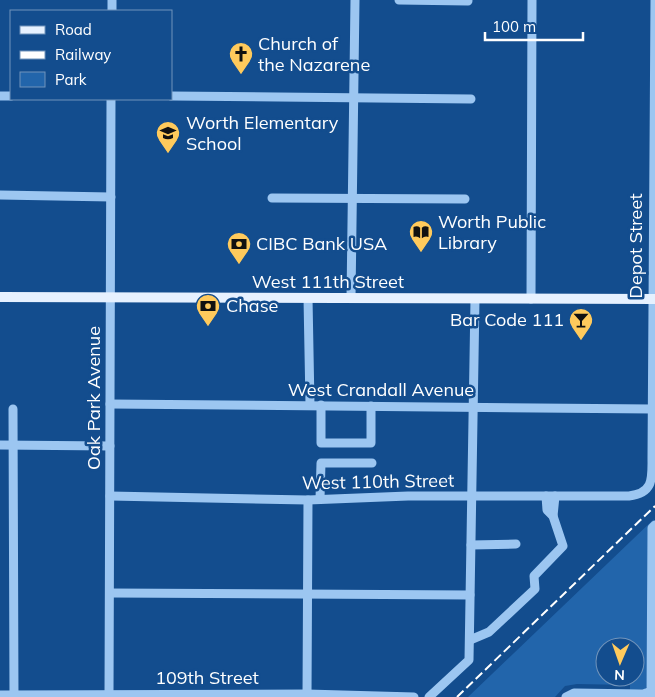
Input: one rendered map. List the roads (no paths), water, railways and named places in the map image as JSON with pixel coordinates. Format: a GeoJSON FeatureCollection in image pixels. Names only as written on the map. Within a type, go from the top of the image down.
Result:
{"type":"FeatureCollection","features":[{"type":"Feature","properties":{"kind":"main road","name":"West 111th Street"},"geometry":{"type":"LineString","coordinates":[[0,297],[654,299]]}},
{"type":"Feature","properties":{"kind":"street"},"geometry":{"type":"LineString","coordinates":[[351,298],[355,0]]}},
{"type":"Feature","properties":{"kind":"street"},"geometry":{"type":"LineString","coordinates":[[399,0],[468,1]]}},
{"type":"Feature","properties":{"kind":"street"},"geometry":{"type":"LineString","coordinates":[[531,299],[532,0]]}},
{"type":"Feature","properties":{"kind":"street","name":"Depot Street"},"geometry":{"type":"LineString","coordinates":[[645,491],[652,480],[655,0]]}},
{"type":"Feature","properties":{"kind":"street"},"geometry":{"type":"LineString","coordinates":[[172,96],[471,99]]}},
{"type":"Feature","properties":{"kind":"street","name":"Oak Park Avenue"},"geometry":{"type":"LineString","coordinates":[[109,696],[111,100]]}},
{"type":"Feature","properties":{"kind":"street"},"geometry":{"type":"LineString","coordinates":[[0,195],[111,197]]}},
{"type":"Feature","properties":{"kind":"street"},"geometry":{"type":"LineString","coordinates":[[272,198],[465,199]]}},
{"type":"Feature","properties":{"kind":"street"},"geometry":{"type":"LineString","coordinates":[[308,298],[310,405]]}},
{"type":"Feature","properties":{"kind":"street"},"geometry":{"type":"LineString","coordinates":[[429,697],[469,660],[475,299]]}},
{"type":"Feature","properties":{"kind":"street","name":"West Crandall Avenue"},"geometry":{"type":"LineString","coordinates":[[110,404],[652,409]]}},
{"type":"Feature","properties":{"kind":"street"},"geometry":{"type":"LineString","coordinates":[[322,405],[321,443],[371,443],[371,406]]}},
{"type":"Feature","properties":{"kind":"street"},"geometry":{"type":"LineString","coordinates":[[14,409],[14,696]]}},
{"type":"Feature","properties":{"kind":"street"},"geometry":{"type":"LineString","coordinates":[[0,445],[110,446]]}},
{"type":"Feature","properties":{"kind":"street"},"geometry":{"type":"LineString","coordinates":[[320,499],[320,463],[372,463]]}},
{"type":"Feature","properties":{"kind":"street","name":"West 110th Street"},"geometry":{"type":"LineString","coordinates":[[110,496],[308,500],[408,496],[629,496],[645,491]]}},
{"type":"Feature","properties":{"kind":"street"},"geometry":{"type":"LineString","coordinates":[[470,640],[489,632],[536,588],[534,576],[564,546],[553,516],[547,510],[551,496]]}},
{"type":"Feature","properties":{"kind":"street"},"geometry":{"type":"LineString","coordinates":[[307,696],[308,500]]}},
{"type":"Feature","properties":{"kind":"street"},"geometry":{"type":"LineString","coordinates":[[566,697],[574,693],[652,693],[652,528],[655,525]]}},
{"type":"Feature","properties":{"kind":"street"},"geometry":{"type":"LineString","coordinates":[[471,545],[516,544]]}},
{"type":"Feature","properties":{"kind":"street"},"geometry":{"type":"LineString","coordinates":[[110,593],[470,595]]}},
{"type":"Feature","properties":{"kind":"street","name":"109th Street"},"geometry":{"type":"LineString","coordinates":[[0,696],[414,697]]}},
{"type":"Feature","properties":{"kind":"railway"},"geometry":{"type":"LineString","coordinates":[[457,697],[655,506]]}},
{"type":"Feature","properties":{"kind":"place","name":"Church of the Nazarene"},"geometry":{"type":"Point","coordinates":[241,75]}},
{"type":"Feature","properties":{"kind":"place","name":"Worth Elementary School"},"geometry":{"type":"Point","coordinates":[168,154]}},
{"type":"Feature","properties":{"kind":"place","name":"Worth Public Library"},"geometry":{"type":"Point","coordinates":[421,253]}},
{"type":"Feature","properties":{"kind":"place","name":"CIBC Bank USA"},"geometry":{"type":"Point","coordinates":[239,265]}},
{"type":"Feature","properties":{"kind":"place","name":"Chase"},"geometry":{"type":"Point","coordinates":[208,327]}},
{"type":"Feature","properties":{"kind":"place","name":"Bar Code 111"},"geometry":{"type":"Point","coordinates":[581,341]}}]}
